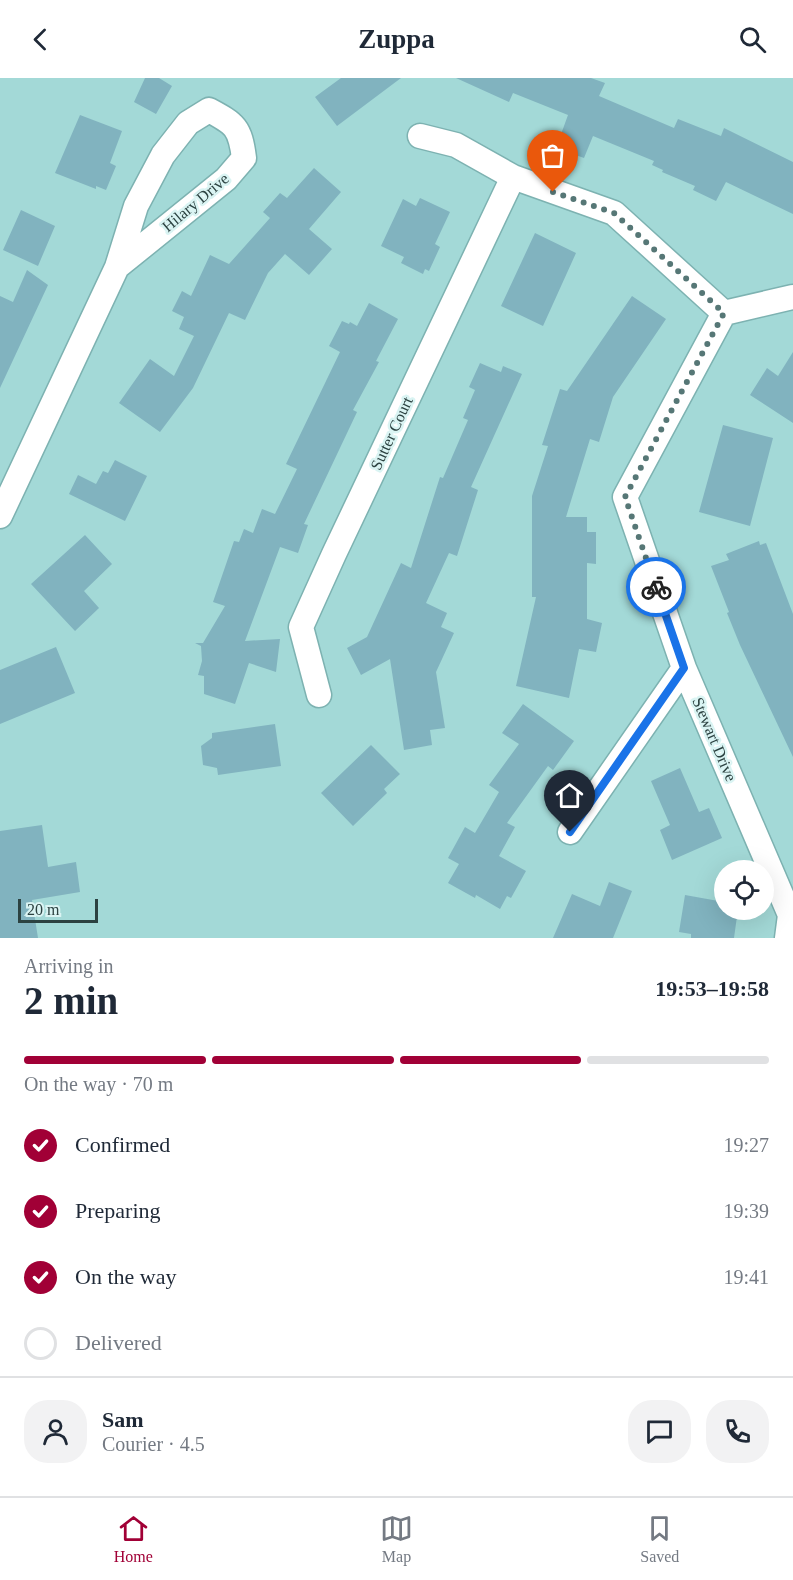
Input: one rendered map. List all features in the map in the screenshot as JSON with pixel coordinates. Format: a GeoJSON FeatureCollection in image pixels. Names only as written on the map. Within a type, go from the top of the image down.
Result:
{"type":"FeatureCollection","features":[{"type":"Feature","properties":{"kind":"street","name":"Hilary Drive"},"geometry":{"type":"LineString","coordinates":[[0,516],[117,267],[136,206],[163,154],[188,123],[209,110],[231,121],[242,139],[243,158],[226,179],[117,267]]}},
{"type":"Feature","properties":{"kind":"street"},"geometry":{"type":"LineString","coordinates":[[420,136],[456,145],[513,177],[614,213],[724,313],[793,297]]}},
{"type":"Feature","properties":{"kind":"street","name":"Sutter Court"},"geometry":{"type":"LineString","coordinates":[[319,695],[301,627],[513,177]]}},
{"type":"Feature","properties":{"kind":"street","name":"Stewart Drive"},"geometry":{"type":"LineString","coordinates":[[724,313],[625,497],[684,668],[790,923]]}},
{"type":"Feature","properties":{"kind":"street"},"geometry":{"type":"LineString","coordinates":[[570,832],[684,668]]}},
{"type":"Feature","properties":{"kind":"building"},"geometry":{"type":"Polygon","coordinates":[[[145,78],[159,78],[172,86],[156,114],[134,102],[145,78]]]}},
{"type":"Feature","properties":{"kind":"building"},"geometry":{"type":"Polygon","coordinates":[[[341,78],[401,78],[337,126],[315,97],[341,78]]]}},
{"type":"Feature","properties":{"kind":"building"},"geometry":{"type":"Polygon","coordinates":[[[456,78],[591,78],[605,83],[599,96],[674,128],[678,119],[721,136],[724,128],[793,162],[793,214],[726,182],[716,201],[693,190],[695,186],[662,172],[663,170],[652,165],[654,161],[593,136],[584,158],[556,148],[568,115],[513,93],[509,102],[456,78]]]}},
{"type":"Feature","properties":{"kind":"building"},"geometry":{"type":"Polygon","coordinates":[[[80,115],[122,131],[110,163],[116,166],[106,190],[96,186],[96,189],[55,173],[80,115]]]}},
{"type":"Feature","properties":{"kind":"building"},"geometry":{"type":"Polygon","coordinates":[[[314,168],[341,192],[309,229],[332,249],[309,275],[285,254],[268,273],[245,320],[229,313],[193,388],[160,432],[119,403],[150,359],[174,376],[194,336],[179,329],[184,317],[172,311],[182,291],[191,296],[210,255],[229,264],[270,218],[263,212],[280,193],[287,198],[314,168]]]}},
{"type":"Feature","properties":{"kind":"building"},"geometry":{"type":"Polygon","coordinates":[[[420,198],[450,212],[435,244],[440,247],[429,271],[425,269],[423,274],[401,263],[404,257],[381,246],[403,199],[416,206],[420,198]]]}},
{"type":"Feature","properties":{"kind":"building"},"geometry":{"type":"Polygon","coordinates":[[[21,210],[55,226],[38,266],[3,250],[21,210]]]}},
{"type":"Feature","properties":{"kind":"building"},"geometry":{"type":"Polygon","coordinates":[[[535,233],[576,253],[543,326],[501,306],[535,233]]]}},
{"type":"Feature","properties":{"kind":"building"},"geometry":{"type":"Polygon","coordinates":[[[27,270],[48,285],[0,388],[0,296],[13,302],[27,270]]]}},
{"type":"Feature","properties":{"kind":"building"},"geometry":{"type":"Polygon","coordinates":[[[632,296],[666,319],[613,397],[599,442],[590,439],[566,517],[587,517],[587,532],[596,532],[596,564],[587,563],[587,619],[602,623],[596,652],[579,649],[569,698],[516,686],[536,597],[532,597],[532,496],[548,446],[542,445],[560,389],[567,391],[632,296]]]}},
{"type":"Feature","properties":{"kind":"building"},"geometry":{"type":"Polygon","coordinates":[[[369,303],[398,319],[376,361],[379,362],[353,410],[357,412],[304,524],[308,525],[298,553],[280,547],[245,641],[280,639],[276,672],[249,663],[235,704],[204,694],[204,676],[198,675],[202,661],[201,646],[195,643],[203,643],[225,606],[213,602],[234,541],[239,542],[244,529],[253,533],[262,509],[275,514],[297,469],[286,464],[340,352],[329,346],[342,321],[357,326],[369,303]]]}},
{"type":"Feature","properties":{"kind":"building"},"geometry":{"type":"Polygon","coordinates":[[[793,352],[793,423],[750,395],[767,368],[778,376],[793,352]]]}},
{"type":"Feature","properties":{"kind":"building"},"geometry":{"type":"Polygon","coordinates":[[[480,363],[501,372],[503,366],[522,374],[471,487],[478,490],[457,556],[449,553],[426,603],[447,613],[441,627],[454,633],[436,672],[445,728],[430,730],[432,745],[404,750],[390,659],[361,675],[347,648],[367,637],[401,563],[411,568],[440,477],[443,478],[468,420],[463,418],[475,390],[469,387],[480,363]]]}},
{"type":"Feature","properties":{"kind":"building"},"geometry":{"type":"Polygon","coordinates":[[[723,425],[773,438],[750,526],[699,512],[723,425]]]}},
{"type":"Feature","properties":{"kind":"building"},"geometry":{"type":"Polygon","coordinates":[[[115,460],[147,476],[125,521],[69,494],[78,475],[96,484],[103,471],[108,473],[115,460]]]}},
{"type":"Feature","properties":{"kind":"building"},"geometry":{"type":"Polygon","coordinates":[[[85,535],[112,564],[84,591],[99,608],[75,631],[31,584],[85,535]]]}},
{"type":"Feature","properties":{"kind":"building"},"geometry":{"type":"Polygon","coordinates":[[[759,541],[760,545],[766,543],[793,614],[793,757],[740,645],[711,566],[729,560],[726,554],[759,541]]]}},
{"type":"Feature","properties":{"kind":"building"},"geometry":{"type":"Polygon","coordinates":[[[56,647],[75,693],[0,724],[0,670],[56,647]]]}},
{"type":"Feature","properties":{"kind":"building"},"geometry":{"type":"Polygon","coordinates":[[[523,704],[574,741],[553,770],[548,766],[507,823],[515,827],[499,856],[526,871],[511,898],[507,896],[500,909],[448,883],[459,864],[448,858],[465,827],[475,833],[499,792],[489,785],[519,744],[502,733],[523,704]]]}},
{"type":"Feature","properties":{"kind":"building"},"geometry":{"type":"Polygon","coordinates":[[[275,724],[281,766],[218,775],[217,768],[203,765],[201,746],[212,738],[212,733],[275,724]]]}},
{"type":"Feature","properties":{"kind":"building"},"geometry":{"type":"Polygon","coordinates":[[[371,745],[400,774],[384,789],[387,793],[353,826],[321,793],[371,745]]]}},
{"type":"Feature","properties":{"kind":"building"},"geometry":{"type":"Polygon","coordinates":[[[680,768],[699,812],[709,808],[722,838],[672,860],[660,830],[670,825],[651,781],[680,768]]]}},
{"type":"Feature","properties":{"kind":"building"},"geometry":{"type":"Polygon","coordinates":[[[42,825],[48,867],[76,862],[80,892],[32,900],[38,938],[0,938],[0,831],[42,825]]]}},
{"type":"Feature","properties":{"kind":"building"},"geometry":{"type":"Polygon","coordinates":[[[609,882],[632,891],[613,938],[553,938],[572,894],[600,906],[609,882]]]}},
{"type":"Feature","properties":{"kind":"building"},"geometry":{"type":"Polygon","coordinates":[[[685,895],[714,900],[714,920],[736,920],[734,938],[691,938],[691,934],[679,932],[685,895]]]}},
{"type":"Feature","properties":{"kind":"way so far"},"geometry":{"type":"LineString","coordinates":[[553,192],[614,213],[724,313],[625,497],[656,587]]}},
{"type":"Feature","properties":{"kind":"route"},"geometry":{"type":"LineString","coordinates":[[570,832],[684,668],[656,587]]}}]}
